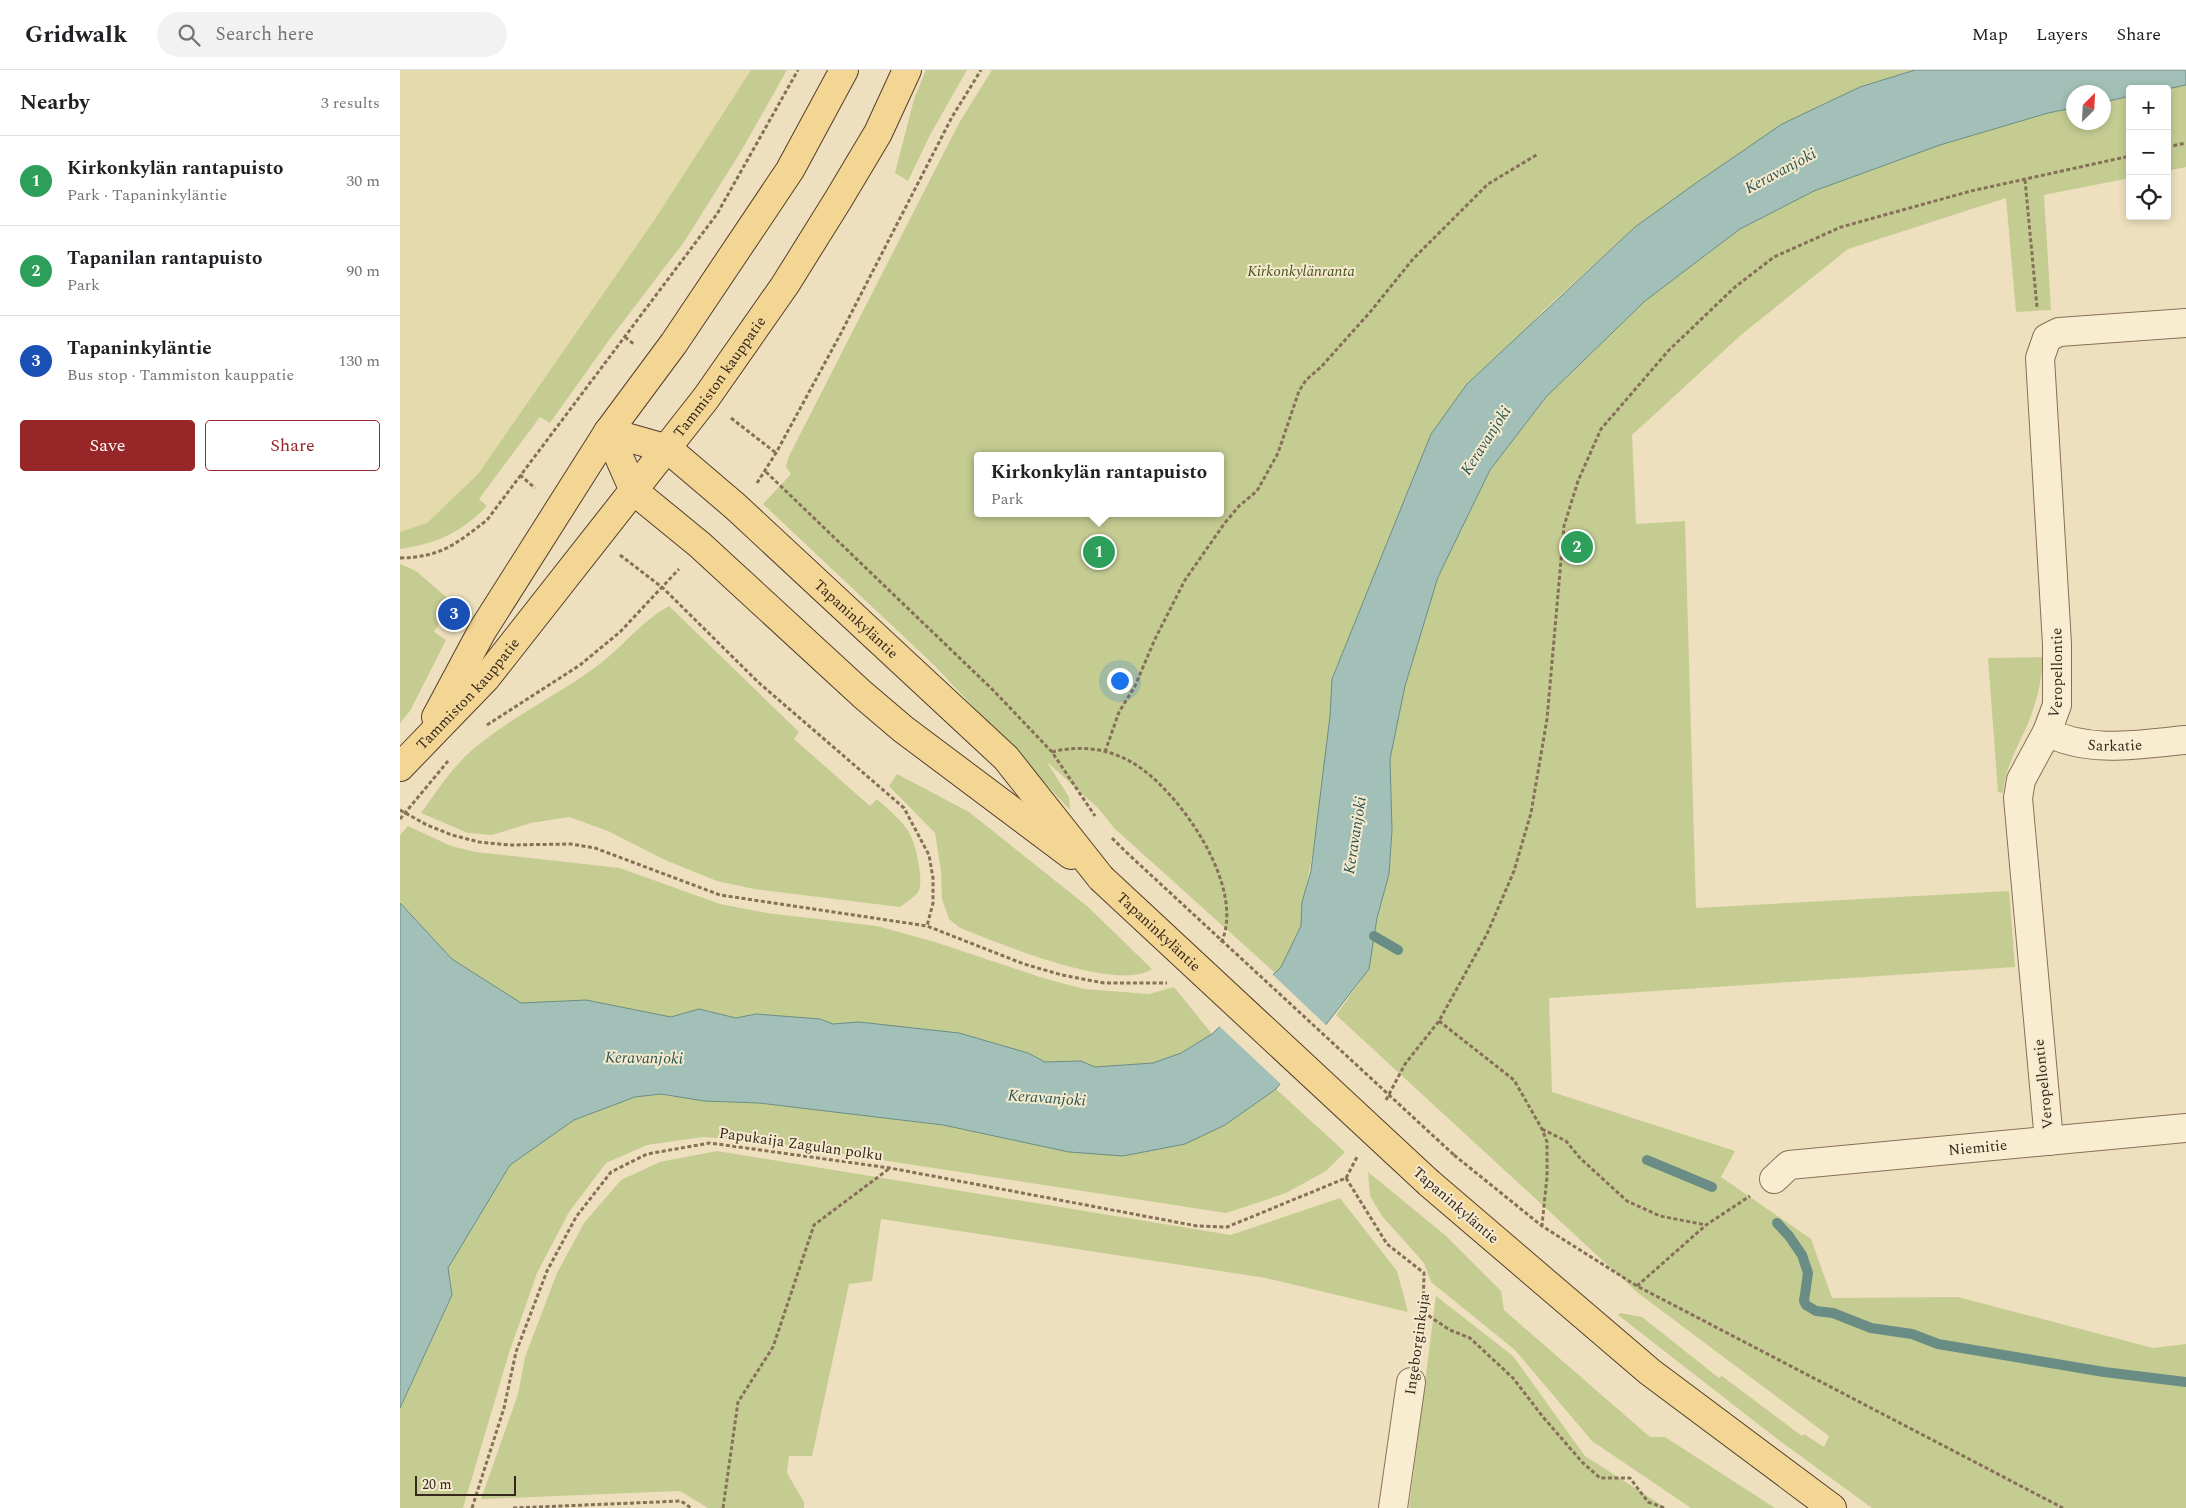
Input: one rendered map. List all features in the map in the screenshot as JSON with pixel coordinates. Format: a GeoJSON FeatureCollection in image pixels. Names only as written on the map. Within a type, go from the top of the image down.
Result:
{"type":"FeatureCollection","features":[{"type":"Feature","properties":{"kind":"main road","name":"Tammiston kauppatie"},"geometry":{"type":"LineString","coordinates":[[424,740],[482,631],[608,432],[669,350],[790,170],[844,70]]}},
{"type":"Feature","properties":{"kind":"main road","name":"Tammiston kauppatie"},"geometry":{"type":"LineString","coordinates":[[424,740],[486,678],[668,449],[785,284],[838,200],[878,133],[907,70]]}},
{"type":"Feature","properties":{"kind":"main road","name":"Tapaninkyläntie"},"geometry":{"type":"LineString","coordinates":[[608,432],[668,449],[736,507],[1006,758],[1101,878]]}},
{"type":"Feature","properties":{"kind":"main road","name":"Tapaninkyläntie"},"geometry":{"type":"LineString","coordinates":[[608,432],[634,491],[700,545],[863,694],[903,729],[1101,878],[1429,1183],[1650,1372],[1832,1508]]}},
{"type":"Feature","properties":{"kind":"main road"},"geometry":{"type":"LineString","coordinates":[[400,767],[424,740]]}},
{"type":"Feature","properties":{"kind":"street"},"geometry":{"type":"LineString","coordinates":[[2047,338],[2060,332],[2074,330],[2186,322]]}},
{"type":"Feature","properties":{"kind":"street","name":"Veropellontie"},"geometry":{"type":"LineString","coordinates":[[2047,338],[2042,348],[2040,377],[2058,658],[2057,705],[2047,732],[2021,780],[2018,798],[2049,1141]]}},
{"type":"Feature","properties":{"kind":"street","name":"Sarkatie"},"geometry":{"type":"LineString","coordinates":[[2047,732],[2063,740],[2104,746],[2186,740]]}},
{"type":"Feature","properties":{"kind":"street","name":"Niemitie"},"geometry":{"type":"LineString","coordinates":[[1774,1179],[1790,1165],[2186,1128]]}},
{"type":"Feature","properties":{"kind":"street","name":"Ingeborginkuja"},"geometry":{"type":"LineString","coordinates":[[1393,1508],[1411,1382]]}},
{"type":"Feature","properties":{"kind":"path"},"geometry":{"type":"LineString","coordinates":[[400,558],[417,557],[452,547],[487,520],[717,214],[798,70]]}},
{"type":"Feature","properties":{"kind":"path"},"geometry":{"type":"LineString","coordinates":[[981,70],[952,117],[840,334],[766,472],[993,690],[1052,752],[1098,821]]}},
{"type":"Feature","properties":{"kind":"path"},"geometry":{"type":"LineString","coordinates":[[2171,146],[2186,143]]}},
{"type":"Feature","properties":{"kind":"path"},"geometry":{"type":"LineString","coordinates":[[1105,752],[1119,712],[1139,679],[1155,638],[1185,580],[1224,524],[1239,506],[1258,491],[1278,453],[1299,391],[1306,380],[1321,367],[1371,311],[1413,259],[1488,184],[1538,154]]}},
{"type":"Feature","properties":{"kind":"path"},"geometry":{"type":"LineString","coordinates":[[1385,1102],[1405,1064],[1439,1021],[1487,934],[1514,871],[1531,813],[1548,719],[1564,526],[1578,481],[1601,429],[1669,350],[1735,287],[1774,257],[1841,227],[1971,191],[2126,157]]}},
{"type":"Feature","properties":{"kind":"path"},"geometry":{"type":"LineString","coordinates":[[2026,180],[2038,317],[2047,338]]}},
{"type":"Feature","properties":{"kind":"path"},"geometry":{"type":"LineString","coordinates":[[482,729],[580,665],[620,632],[663,588],[758,682],[904,808],[929,854],[933,878],[933,903],[927,926]]}},
{"type":"Feature","properties":{"kind":"path"},"geometry":{"type":"LineString","coordinates":[[1052,752],[1069,748],[1105,752],[1133,763],[1146,772],[1181,808],[1202,838]]}},
{"type":"Feature","properties":{"kind":"path"},"geometry":{"type":"LineString","coordinates":[[400,819],[455,754]]}},
{"type":"Feature","properties":{"kind":"path"},"geometry":{"type":"LineString","coordinates":[[400,810],[427,825],[452,835],[479,842],[509,845],[571,844],[595,848],[720,895],[927,926],[979,946]]}},
{"type":"Feature","properties":{"kind":"path"},"geometry":{"type":"LineString","coordinates":[[1109,835],[1454,1156],[1542,1226],[1637,1286],[2063,1508]]}},
{"type":"Feature","properties":{"kind":"path"},"geometry":{"type":"LineString","coordinates":[[1439,1021],[1514,1080],[1542,1129],[1547,1142],[1547,1178],[1542,1226]]}},
{"type":"Feature","properties":{"kind":"path"},"geometry":{"type":"LineString","coordinates":[[1542,1129],[1566,1141],[1580,1158],[1627,1200],[1660,1216],[1706,1226]]}},
{"type":"Feature","properties":{"kind":"path","name":"Papukaija Zagulan polku"},"geometry":{"type":"LineString","coordinates":[[472,1508],[504,1408],[516,1352],[547,1271],[576,1217],[611,1172],[647,1154],[710,1143],[890,1168],[1196,1226],[1227,1227],[1346,1178]]}},
{"type":"Feature","properties":{"kind":"path"},"geometry":{"type":"LineString","coordinates":[[1346,1178],[1359,1153]]}},
{"type":"Feature","properties":{"kind":"path"},"geometry":{"type":"LineString","coordinates":[[723,1508],[738,1402],[773,1347],[814,1225],[890,1168]]}},
{"type":"Feature","properties":{"kind":"path","name":"Ingeborginkuja"},"geometry":{"type":"LineString","coordinates":[[1346,1178],[1387,1244],[1424,1274],[1423,1312],[1411,1382]]}},
{"type":"Feature","properties":{"kind":"path"},"geometry":{"type":"LineString","coordinates":[[1637,1286],[1706,1226],[1774,1179]]}},
{"type":"Feature","properties":{"kind":"path"},"geometry":{"type":"LineString","coordinates":[[1423,1312],[1450,1330],[1470,1338],[1513,1378],[1575,1454],[1600,1478],[1630,1478],[1648,1502],[1665,1508]]}},
{"type":"Feature","properties":{"kind":"path"},"geometry":{"type":"LineString","coordinates":[[513,1508],[681,1501],[691,1508]]}},
{"type":"Feature","properties":{"kind":"shaded area"},"geometry":{"type":"Polygon","coordinates":[[[400,70],[751,70],[653,222],[478,474],[427,523],[400,532],[400,70]]]}},
{"type":"Feature","properties":{"kind":"green space"},"geometry":{"type":"Polygon","coordinates":[[[751,70],[787,70],[740,153],[684,242],[609,340],[550,423],[540,417],[479,499],[487,506],[468,523],[448,535],[425,544],[400,549],[400,532],[427,523],[478,474],[653,222],[751,70]]]}},
{"type":"Feature","properties":{"kind":"green space"},"geometry":{"type":"Polygon","coordinates":[[[926,70],[967,70],[930,135],[908,181],[895,173],[914,99],[926,70]]]}},
{"type":"Feature","properties":{"kind":"green space","name":"Kirkonkylänranta"},"geometry":{"type":"Polygon","coordinates":[[[992,70],[1915,70],[1860,87],[1782,124],[1635,227],[1544,310],[1431,434],[1332,679],[1323,790],[1302,903],[1301,926],[1283,964],[1275,973],[1114,828],[1099,809],[1047,762],[1069,797],[1070,810],[935,666],[763,504],[791,474],[786,467],[788,458],[959,123],[992,70]]]}},
{"type":"Feature","properties":{"kind":"green space"},"geometry":{"type":"Polygon","coordinates":[[[2186,85],[2186,167],[2171,170],[2171,130],[2171,88],[2186,85]]]}},
{"type":"Feature","properties":{"kind":"green space"},"geometry":{"type":"Polygon","coordinates":[[[2126,97],[2126,179],[2044,195],[2051,310],[2016,312],[2006,198],[1848,249],[1741,335],[1632,435],[1636,524],[1685,521],[1696,908],[2009,891],[2015,967],[1549,998],[1552,1092],[1735,1151],[1721,1177],[1811,1239],[1832,1298],[1958,1297],[2153,1348],[2186,1344],[2186,1508],[1872,1508],[1776,1438],[1618,1315],[1620,1313],[1642,1317],[1719,1378],[1722,1376],[1802,1436],[1804,1434],[1824,1447],[1829,1436],[1638,1293],[1336,1015],[1369,969],[1377,918],[1389,874],[1392,830],[1390,759],[1405,686],[1438,577],[1490,470],[1546,397],[1645,301],[1740,229],[1814,191],[1940,145],[2048,113],[2066,109],[2066,130],[2111,130],[2111,100],[2126,97]]]}},
{"type":"Feature","properties":{"kind":"green space"},"geometry":{"type":"Polygon","coordinates":[[[400,564],[416,571],[452,602],[434,632],[446,640],[410,711],[400,723],[400,564]]]}},
{"type":"Feature","properties":{"kind":"green space"},"geometry":{"type":"Polygon","coordinates":[[[669,606],[799,732],[794,739],[870,806],[877,799],[901,821],[914,843],[919,866],[920,886],[918,892],[912,898],[900,907],[754,889],[717,881],[665,860],[608,831],[569,817],[531,823],[492,835],[468,833],[421,813],[454,769],[477,746],[507,724],[586,674],[610,656],[650,619],[669,606]]]}},
{"type":"Feature","properties":{"kind":"green space"},"geometry":{"type":"Polygon","coordinates":[[[2043,657],[2040,684],[2033,710],[2007,771],[2003,793],[1998,792],[1988,658],[2043,657]]]}},
{"type":"Feature","properties":{"kind":"green space"},"geometry":{"type":"Polygon","coordinates":[[[897,774],[969,812],[1087,906],[1152,969],[1135,975],[1112,975],[1086,971],[1028,954],[960,928],[949,919],[942,899],[941,871],[935,833],[889,786],[897,774]]]}},
{"type":"Feature","properties":{"kind":"green space"},"geometry":{"type":"Polygon","coordinates":[[[408,826],[451,846],[476,852],[620,868],[720,904],[767,913],[877,926],[935,942],[1043,978],[1084,989],[1149,994],[1174,987],[1212,1034],[1181,1053],[1153,1063],[1095,1067],[1081,1061],[1045,1062],[1028,1053],[959,1033],[859,1022],[833,1024],[820,1019],[756,1014],[736,1018],[699,1009],[671,1017],[586,1000],[521,1003],[452,959],[400,903],[400,835],[408,826]]]}},
{"type":"Feature","properties":{"kind":"green space"},"geometry":{"type":"Polygon","coordinates":[[[1276,1089],[1345,1152],[1326,1171],[1286,1193],[1226,1213],[764,1142],[703,1137],[647,1145],[606,1163],[569,1212],[537,1273],[509,1353],[463,1508],[400,1508],[400,1408],[452,1295],[448,1268],[510,1165],[574,1120],[635,1097],[661,1094],[704,1101],[759,1103],[943,1125],[1069,1152],[1225,1125],[1276,1089]]]}},
{"type":"Feature","properties":{"kind":"green space"},"geometry":{"type":"Polygon","coordinates":[[[717,1151],[1231,1235],[1340,1198],[1397,1271],[1408,1312],[1266,1278],[881,1219],[872,1281],[849,1284],[812,1456],[789,1456],[787,1473],[804,1502],[804,1508],[708,1508],[680,1491],[481,1499],[518,1394],[525,1357],[557,1273],[584,1223],[621,1180],[660,1162],[717,1151]]]}},
{"type":"Feature","properties":{"kind":"green space"},"geometry":{"type":"Polygon","coordinates":[[[1368,1172],[1445,1235],[1501,1291],[1504,1310],[1650,1437],[1665,1437],[1775,1508],[1691,1508],[1592,1441],[1515,1350],[1431,1282],[1424,1263],[1382,1216],[1370,1196],[1368,1172]]]}},
{"type":"Feature","properties":{"kind":"green space"},"geometry":{"type":"Polygon","coordinates":[[[1436,1296],[1513,1356],[1585,1456],[1666,1508],[1409,1508],[1436,1296]]]}},
{"type":"Feature","properties":{"kind":"water","name":"Keravanjoki"},"geometry":{"type":"Polygon","coordinates":[[[1915,70],[2186,70],[2186,85],[2171,88],[2171,85],[2126,85],[2126,97],[2111,100],[2111,85],[2066,85],[2066,109],[1940,145],[1814,191],[1740,229],[1645,301],[1546,397],[1490,470],[1438,577],[1405,686],[1390,759],[1392,830],[1389,874],[1377,918],[1369,969],[1276,1089],[1225,1125],[1185,1144],[1123,1156],[1069,1152],[943,1125],[759,1103],[704,1101],[661,1094],[635,1097],[574,1120],[510,1165],[448,1268],[452,1295],[400,1408],[400,903],[452,959],[521,1003],[586,1000],[671,1017],[699,1009],[736,1018],[756,1014],[820,1019],[833,1024],[859,1022],[959,1033],[1028,1053],[1045,1062],[1081,1061],[1095,1067],[1153,1063],[1181,1053],[1212,1034],[1281,967],[1301,926],[1302,902],[1311,871],[1330,716],[1332,679],[1431,434],[1467,384],[1635,227],[1782,124],[1860,87],[1915,70]]]}},
{"type":"Feature","properties":{"kind":"pier"},"geometry":{"type":"Polygon","coordinates":[[[1271,973],[1329,1028],[1283,1086],[1218,1025],[1271,973]]]}},
{"type":"Feature","properties":{"kind":"waterway"},"geometry":{"type":"LineString","coordinates":[[1374,936],[1398,950]]}},
{"type":"Feature","properties":{"kind":"waterway"},"geometry":{"type":"LineString","coordinates":[[1647,1160],[1712,1187]]}},
{"type":"Feature","properties":{"kind":"waterway"},"geometry":{"type":"LineString","coordinates":[[1777,1223],[1802,1255],[1808,1273],[1804,1301],[1806,1305],[1816,1311],[1833,1313],[1871,1328],[1912,1334],[1938,1344],[2104,1372],[2186,1382]]}},
{"type":"Feature","properties":{"kind":"place","name":"Tapanilan rantapuisto"},"geometry":{"type":"Point","coordinates":[1577,547]}},
{"type":"Feature","properties":{"kind":"place","name":"Kirkonkylän rantapuisto"},"geometry":{"type":"Point","coordinates":[1099,552]}},
{"type":"Feature","properties":{"kind":"place","name":"Tapaninkyläntie"},"geometry":{"type":"Point","coordinates":[454,614]}}]}
